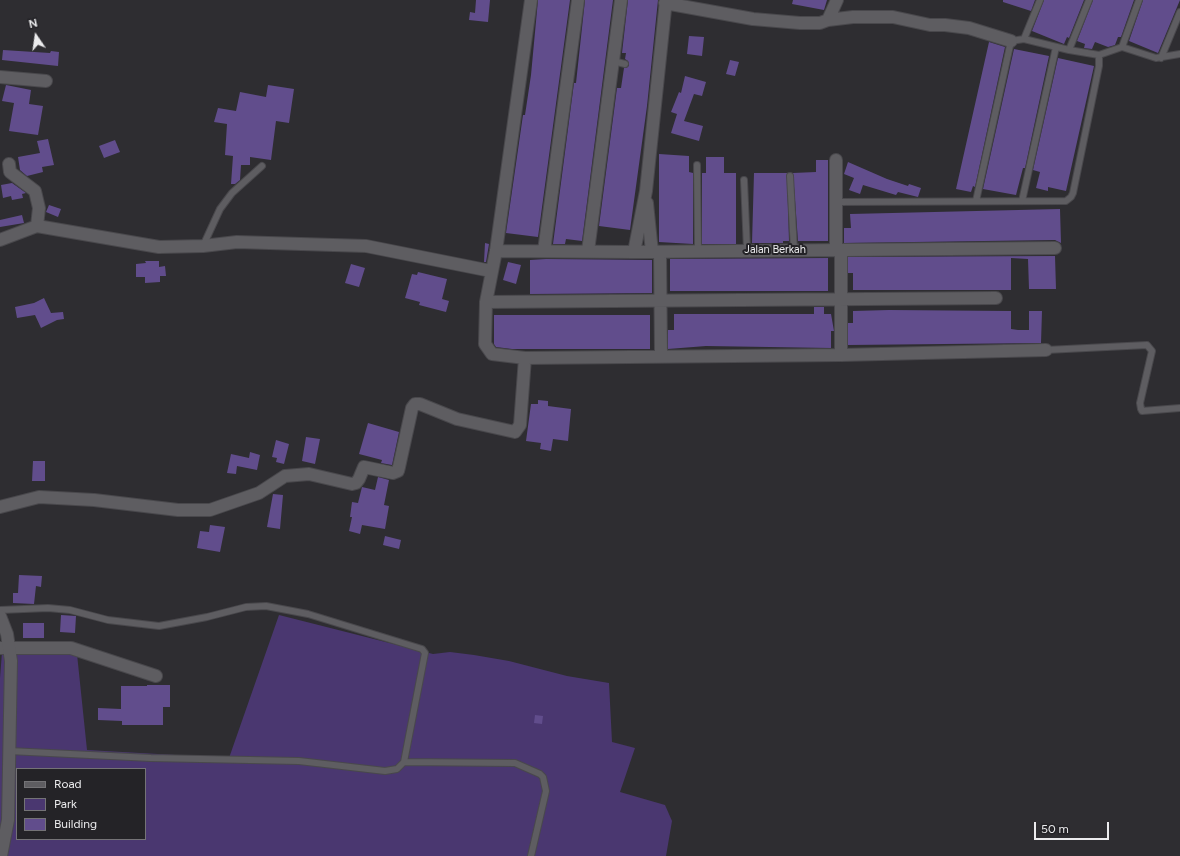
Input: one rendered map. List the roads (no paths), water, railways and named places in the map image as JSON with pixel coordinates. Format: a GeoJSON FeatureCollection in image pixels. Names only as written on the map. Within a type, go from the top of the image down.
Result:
{"type":"FeatureCollection","features":[{"type":"Feature","properties":{"kind":"street"},"geometry":{"type":"LineString","coordinates":[[531,0],[496,251],[486,302],[485,344],[492,354],[525,358],[661,355],[841,355],[1046,350]]}},
{"type":"Feature","properties":{"kind":"street"},"geometry":{"type":"LineString","coordinates":[[544,251],[578,0]]}},
{"type":"Feature","properties":{"kind":"street"},"geometry":{"type":"LineString","coordinates":[[588,251],[621,0]]}},
{"type":"Feature","properties":{"kind":"street"},"geometry":{"type":"LineString","coordinates":[[828,20],[837,0]]}},
{"type":"Feature","properties":{"kind":"street"},"geometry":{"type":"LineString","coordinates":[[634,252],[646,191],[665,1],[753,19],[813,23],[871,16],[893,17],[930,25],[969,28],[1011,41]]}},
{"type":"Feature","properties":{"kind":"street"},"geometry":{"type":"LineString","coordinates":[[0,77],[46,81]]}},
{"type":"Feature","properties":{"kind":"street"},"geometry":{"type":"LineString","coordinates":[[836,160],[842,299],[841,355]]}},
{"type":"Feature","properties":{"kind":"street"},"geometry":{"type":"LineString","coordinates":[[9,164],[10,172],[34,190],[39,208],[37,226]]}},
{"type":"Feature","properties":{"kind":"street"},"geometry":{"type":"LineString","coordinates":[[646,191],[656,252],[661,301],[661,355]]}},
{"type":"Feature","properties":{"kind":"street"},"geometry":{"type":"LineString","coordinates":[[0,240],[37,226],[159,247],[203,246],[237,242],[366,246],[491,271]]}},
{"type":"Feature","properties":{"kind":"street","name":"Jalan Berkah"},"geometry":{"type":"LineString","coordinates":[[496,251],[656,252],[698,250],[1055,248]]}},
{"type":"Feature","properties":{"kind":"street"},"geometry":{"type":"LineString","coordinates":[[486,302],[996,298]]}},
{"type":"Feature","properties":{"kind":"street"},"geometry":{"type":"LineString","coordinates":[[0,507],[39,497],[94,500],[178,510],[210,510],[259,493],[285,476],[309,474],[352,484],[356,483],[360,479],[364,467],[393,473],[398,471],[400,467],[412,408],[415,404],[420,404],[457,419],[515,432],[520,425],[525,358]]}},
{"type":"Feature","properties":{"kind":"street"},"geometry":{"type":"LineString","coordinates":[[0,616],[5,648],[10,751],[8,820],[2,856]]}},
{"type":"Feature","properties":{"kind":"street"},"geometry":{"type":"LineString","coordinates":[[5,648],[71,648],[156,676]]}},
{"type":"Feature","properties":{"kind":"lane"},"geometry":{"type":"LineString","coordinates":[[1024,39],[1040,0]]}},
{"type":"Feature","properties":{"kind":"lane"},"geometry":{"type":"LineString","coordinates":[[1068,50],[1089,0]]}},
{"type":"Feature","properties":{"kind":"lane"},"geometry":{"type":"LineString","coordinates":[[1122,48],[1139,0]]}},
{"type":"Feature","properties":{"kind":"lane"},"geometry":{"type":"LineString","coordinates":[[1161,58],[1180,12]]}},
{"type":"Feature","properties":{"kind":"lane"},"geometry":{"type":"LineString","coordinates":[[976,201],[1011,41],[1024,39],[1068,50],[1099,55],[1122,48],[1151,57],[1161,58],[1180,54]]}},
{"type":"Feature","properties":{"kind":"lane"},"geometry":{"type":"LineString","coordinates":[[1022,201],[1056,47]]}},
{"type":"Feature","properties":{"kind":"lane"},"geometry":{"type":"LineString","coordinates":[[837,202],[1066,201],[1071,197],[1099,66],[1099,55]]}},
{"type":"Feature","properties":{"kind":"lane"},"geometry":{"type":"LineString","coordinates":[[613,61],[625,64]]}},
{"type":"Feature","properties":{"kind":"lane"},"geometry":{"type":"LineString","coordinates":[[696,165],[698,250]]}},
{"type":"Feature","properties":{"kind":"lane"},"geometry":{"type":"LineString","coordinates":[[203,246],[220,209],[232,193],[262,166]]}},
{"type":"Feature","properties":{"kind":"lane"},"geometry":{"type":"LineString","coordinates":[[790,176],[794,250]]}},
{"type":"Feature","properties":{"kind":"lane"},"geometry":{"type":"LineString","coordinates":[[744,180],[746,250]]}},
{"type":"Feature","properties":{"kind":"lane"},"geometry":{"type":"LineString","coordinates":[[1046,350],[1147,345],[1152,350],[1140,403],[1142,411],[1180,408]]}},
{"type":"Feature","properties":{"kind":"lane"},"geometry":{"type":"LineString","coordinates":[[0,610],[48,608],[70,610],[108,620],[159,626],[207,618],[246,607],[266,606],[308,614],[425,650],[404,762],[397,769],[385,771],[299,761],[151,758],[10,751]]}},
{"type":"Feature","properties":{"kind":"lane"},"geometry":{"type":"LineString","coordinates":[[404,762],[515,763],[540,774],[543,778],[546,791],[531,856]]}}]}
